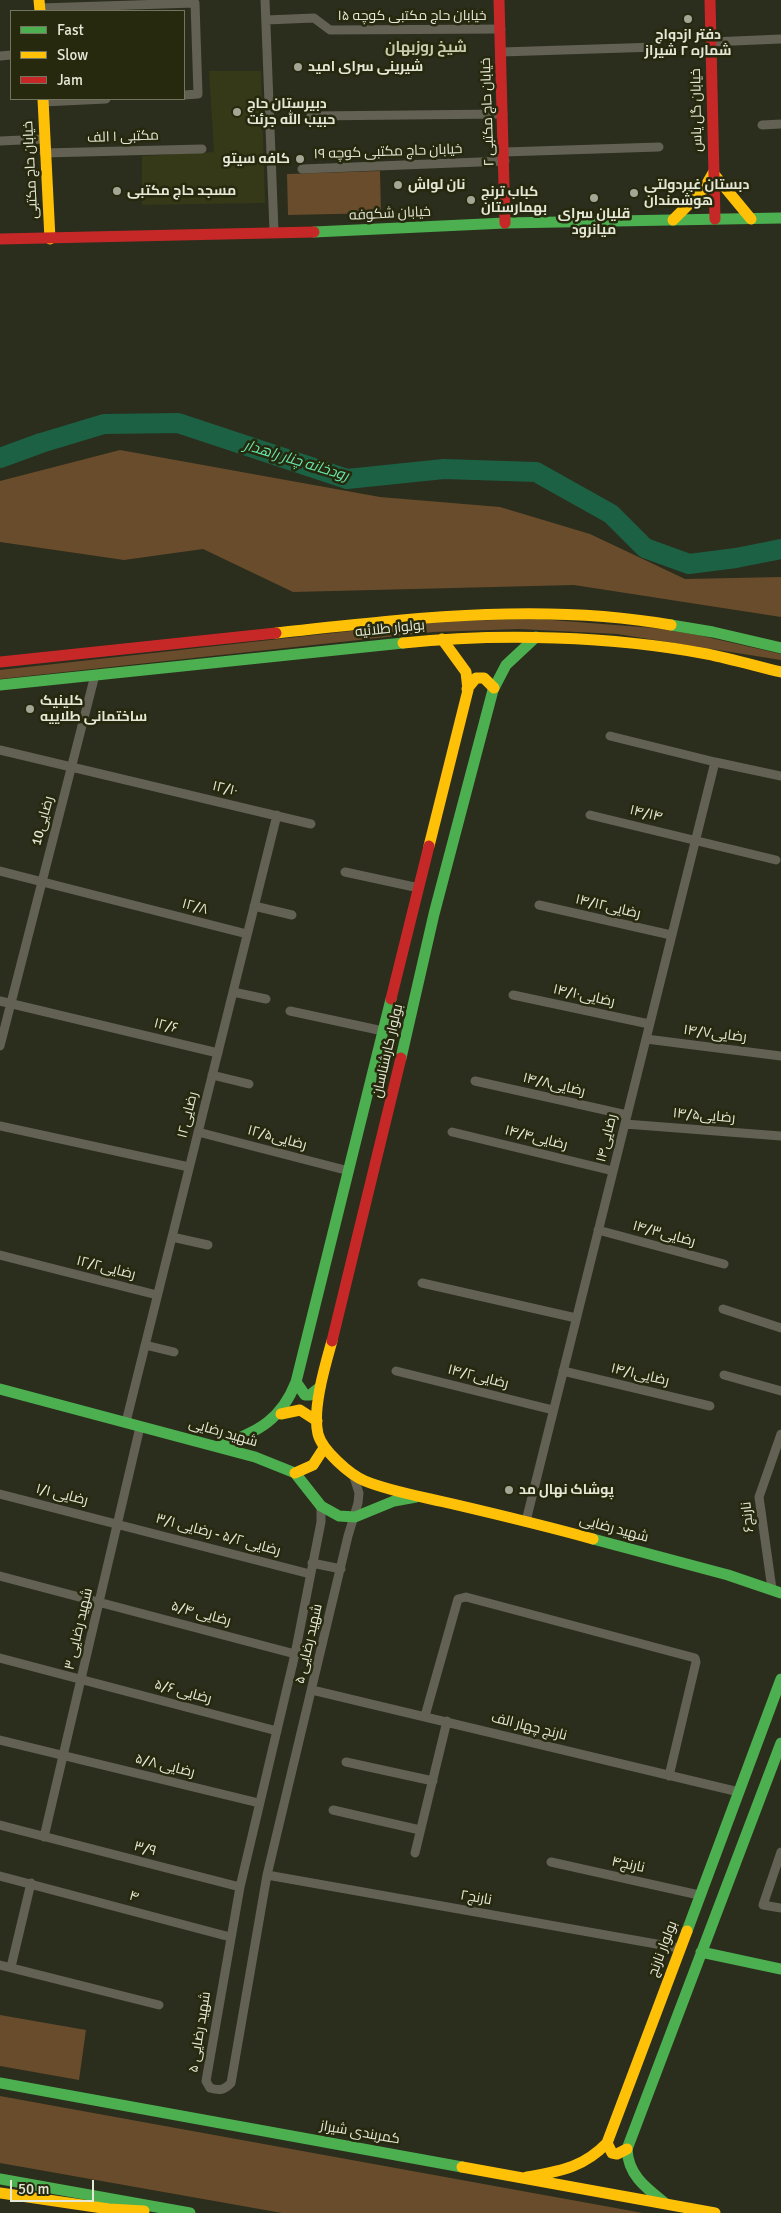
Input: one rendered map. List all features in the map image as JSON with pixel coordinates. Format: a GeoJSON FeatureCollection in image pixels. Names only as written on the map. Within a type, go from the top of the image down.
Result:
{"type":"FeatureCollection","features":[{"type":"Feature","properties":{"kind":"main road","name":"خیابان حاج مکتبی ۲"},"geometry":{"type":"LineString","coordinates":[[500,0],[505,223]]}},
{"type":"Feature","properties":{"kind":"main road","name":"خیابان گل یاس"},"geometry":{"type":"LineString","coordinates":[[710,0],[715,219]]}},
{"type":"Feature","properties":{"kind":"main road","name":"خیابان حاج مکتبی"},"geometry":{"type":"LineString","coordinates":[[43,100],[44,153],[50,239]]}},
{"type":"Feature","properties":{"kind":"main road"},"geometry":{"type":"LineString","coordinates":[[673,220],[704,189],[713,173],[751,219]]}},
{"type":"Feature","properties":{"kind":"main road","name":"خیابان شکوفه"},"geometry":{"type":"LineString","coordinates":[[0,239],[274,231],[342,231],[505,223],[781,218]]}},
{"type":"Feature","properties":{"kind":"main road","name":"بولوار طلائیه"},"geometry":{"type":"LineString","coordinates":[[0,662],[437,616],[536,613],[644,620],[713,632],[781,648]]}},
{"type":"Feature","properties":{"kind":"main road","name":"بولوار طلائیه"},"geometry":{"type":"LineString","coordinates":[[0,686],[442,639],[536,637],[632,644],[689,652],[781,672]]}},
{"type":"Feature","properties":{"kind":"main road","name":"بولوار کارشناسان"},"geometry":{"type":"LineString","coordinates":[[324,1448],[318,1434],[317,1421],[320,1387],[397,1078],[434,914],[494,688],[506,665],[536,637]]}},
{"type":"Feature","properties":{"kind":"main road","name":"بولوار کارشناسان"},"geometry":{"type":"LineString","coordinates":[[218,1447],[259,1430],[282,1414],[291,1398],[296,1382],[467,689],[466,672],[442,639]]}},
{"type":"Feature","properties":{"kind":"main road"},"geometry":{"type":"LineString","coordinates":[[467,689],[476,678],[484,678],[494,688]]}},
{"type":"Feature","properties":{"kind":"main road"},"geometry":{"type":"LineString","coordinates":[[296,1382],[299,1389],[305,1395],[310,1395],[320,1387]]}},
{"type":"Feature","properties":{"kind":"main road","name":"شهید رضایی"},"geometry":{"type":"LineString","coordinates":[[0,1389],[255,1457],[295,1473],[308,1487],[321,1506]]}},
{"type":"Feature","properties":{"kind":"main road"},"geometry":{"type":"LineString","coordinates":[[282,1414],[295,1409],[302,1409],[317,1421]]}},
{"type":"Feature","properties":{"kind":"main road"},"geometry":{"type":"LineString","coordinates":[[255,1457],[252,1446],[259,1430]]}},
{"type":"Feature","properties":{"kind":"main road"},"geometry":{"type":"LineString","coordinates":[[295,1473],[314,1466],[324,1448],[354,1474]]}},
{"type":"Feature","properties":{"kind":"main road","name":"شهید رضایی"},"geometry":{"type":"LineString","coordinates":[[354,1474],[365,1481],[419,1496],[526,1521],[728,1575],[776,1591]]}},
{"type":"Feature","properties":{"kind":"main road","name":"شهید رضایی"},"geometry":{"type":"LineString","coordinates":[[355,1517],[394,1501],[419,1496]]}},
{"type":"Feature","properties":{"kind":"main road"},"geometry":{"type":"LineString","coordinates":[[321,1506],[339,1516],[355,1517]]}},
{"type":"Feature","properties":{"kind":"main road","name":"بولوار نارنج"},"geometry":{"type":"LineString","coordinates":[[524,2177],[580,2165],[595,2157],[607,2143],[781,1679]]}},
{"type":"Feature","properties":{"kind":"main road"},"geometry":{"type":"LineString","coordinates":[[665,2203],[636,2178],[626,2160],[627,2149],[781,1742]]}},
{"type":"Feature","properties":{"kind":"main road"},"geometry":{"type":"LineString","coordinates":[[701,1952],[781,1969]]}},
{"type":"Feature","properties":{"kind":"main road","name":"کمربندی شیراز"},"geometry":{"type":"LineString","coordinates":[[0,2083],[716,2213]]}},
{"type":"Feature","properties":{"kind":"main road"},"geometry":{"type":"LineString","coordinates":[[607,2143],[612,2153],[617,2154],[627,2149]]}},
{"type":"Feature","properties":{"kind":"main road"},"geometry":{"type":"LineString","coordinates":[[0,2179],[186,2212]]}},
{"type":"Feature","properties":{"kind":"main road"},"geometry":{"type":"LineString","coordinates":[[0,2192],[109,2209],[186,2212]]}},
{"type":"Feature","properties":{"kind":"street"},"geometry":{"type":"LineString","coordinates":[[265,0],[274,231]]}},
{"type":"Feature","properties":{"kind":"street"},"geometry":{"type":"LineString","coordinates":[[39,6],[195,3],[198,94],[185,95]]}},
{"type":"Feature","properties":{"kind":"street","name":"خیابان حاج مکتبی کوچه ۱۵"},"geometry":{"type":"LineString","coordinates":[[266,20],[314,18],[330,30],[501,29]]}},
{"type":"Feature","properties":{"kind":"street"},"geometry":{"type":"LineString","coordinates":[[710,42],[781,39]]}},
{"type":"Feature","properties":{"kind":"street"},"geometry":{"type":"LineString","coordinates":[[501,52],[657,47]]}},
{"type":"Feature","properties":{"kind":"street"},"geometry":{"type":"LineString","coordinates":[[311,116],[503,114]]}},
{"type":"Feature","properties":{"kind":"street"},"geometry":{"type":"LineString","coordinates":[[762,125],[781,124]]}},
{"type":"Feature","properties":{"kind":"street"},"geometry":{"type":"LineString","coordinates":[[0,141],[44,140]]}},
{"type":"Feature","properties":{"kind":"street","name":"خیابان حاج مکتبی کوچه ۱۹"},"geometry":{"type":"LineString","coordinates":[[302,169],[659,147]]}},
{"type":"Feature","properties":{"kind":"street","name":"مکتبی ۱ الف"},"geometry":{"type":"LineString","coordinates":[[44,153],[202,149]]}},
{"type":"Feature","properties":{"kind":"street","name":"رضایی10"},"geometry":{"type":"LineString","coordinates":[[0,1046],[95,675]]}},
{"type":"Feature","properties":{"kind":"street"},"geometry":{"type":"LineString","coordinates":[[610,736],[781,776]]}},
{"type":"Feature","properties":{"kind":"street","name":"۱۲/۱۰"},"geometry":{"type":"LineString","coordinates":[[0,750],[311,824]]}},
{"type":"Feature","properties":{"kind":"street","name":"رضایی۱۴"},"geometry":{"type":"LineString","coordinates":[[526,1521],[715,762]]}},
{"type":"Feature","properties":{"kind":"street","name":"رضایی۱۲"},"geometry":{"type":"LineString","coordinates":[[126,1422],[277,815]]}},
{"type":"Feature","properties":{"kind":"street","name":"۱۴/۱۴"},"geometry":{"type":"LineString","coordinates":[[590,815],[776,860]]}},
{"type":"Feature","properties":{"kind":"street","name":"۱۲/۸"},"geometry":{"type":"LineString","coordinates":[[0,870],[247,934]]}},
{"type":"Feature","properties":{"kind":"street"},"geometry":{"type":"LineString","coordinates":[[345,872],[419,888]]}},
{"type":"Feature","properties":{"kind":"street","name":"رضایی۱۴/۱۲"},"geometry":{"type":"LineString","coordinates":[[539,905],[672,935]]}},
{"type":"Feature","properties":{"kind":"street"},"geometry":{"type":"LineString","coordinates":[[254,906],[292,915]]}},
{"type":"Feature","properties":{"kind":"street"},"geometry":{"type":"LineString","coordinates":[[233,992],[266,999]]}},
{"type":"Feature","properties":{"kind":"street","name":"رضایی۱۴/۱۰"},"geometry":{"type":"LineString","coordinates":[[513,995],[649,1024]]}},
{"type":"Feature","properties":{"kind":"street","name":"۱۲/۶"},"geometry":{"type":"LineString","coordinates":[[0,1001],[218,1053]]}},
{"type":"Feature","properties":{"kind":"street"},"geometry":{"type":"LineString","coordinates":[[290,1011],[383,1032]]}},
{"type":"Feature","properties":{"kind":"street","name":"رضایی۱۴/۷"},"geometry":{"type":"LineString","coordinates":[[646,1039],[781,1056]]}},
{"type":"Feature","properties":{"kind":"street"},"geometry":{"type":"LineString","coordinates":[[212,1075],[249,1084]]}},
{"type":"Feature","properties":{"kind":"street","name":"رضایی۱۴/۸"},"geometry":{"type":"LineString","coordinates":[[475,1082],[626,1119]]}},
{"type":"Feature","properties":{"kind":"street","name":"رضایی۱۴/۵"},"geometry":{"type":"LineString","coordinates":[[626,1119],[781,1136]]}},
{"type":"Feature","properties":{"kind":"street"},"geometry":{"type":"LineString","coordinates":[[0,1126],[189,1166]]}},
{"type":"Feature","properties":{"kind":"street","name":"رضایی۱۲/۵"},"geometry":{"type":"LineString","coordinates":[[198,1132],[349,1171]]}},
{"type":"Feature","properties":{"kind":"street","name":"رضایی۱۴/۴"},"geometry":{"type":"LineString","coordinates":[[452,1132],[613,1171]]}},
{"type":"Feature","properties":{"kind":"street","name":"رضایی۱۴/۳"},"geometry":{"type":"LineString","coordinates":[[598,1230],[724,1264]]}},
{"type":"Feature","properties":{"kind":"street"},"geometry":{"type":"LineString","coordinates":[[172,1237],[208,1245]]}},
{"type":"Feature","properties":{"kind":"street","name":"رضایی۱۲/۲"},"geometry":{"type":"LineString","coordinates":[[0,1255],[157,1295]]}},
{"type":"Feature","properties":{"kind":"street"},"geometry":{"type":"LineString","coordinates":[[422,1283],[576,1318]]}},
{"type":"Feature","properties":{"kind":"street"},"geometry":{"type":"LineString","coordinates":[[723,1309],[781,1328]]}},
{"type":"Feature","properties":{"kind":"street"},"geometry":{"type":"LineString","coordinates":[[145,1344],[174,1352]]}},
{"type":"Feature","properties":{"kind":"street","name":"۱۴/۱رضایی"},"geometry":{"type":"LineString","coordinates":[[563,1371],[710,1406]]}},
{"type":"Feature","properties":{"kind":"street","name":"رضایی۱۴/۲"},"geometry":{"type":"LineString","coordinates":[[396,1372],[553,1410]]}},
{"type":"Feature","properties":{"kind":"street"},"geometry":{"type":"LineString","coordinates":[[724,1375],[781,1391]]}},
{"type":"Feature","properties":{"kind":"street","name":"شهید رضایی ۳"},"geometry":{"type":"LineString","coordinates":[[44,1837],[140,1426]]}},
{"type":"Feature","properties":{"kind":"street","name":"نارنج۶"},"geometry":{"type":"LineString","coordinates":[[776,1591],[759,1497],[781,1434]]}},
{"type":"Feature","properties":{"kind":"street","name":"شهید رضایی ۵"},"geometry":{"type":"LineString","coordinates":[[321,1506],[321,1522],[295,1654],[259,1803],[230,1937],[206,2081],[210,2088],[217,2090],[225,2089],[231,2083],[268,1875],[355,1517],[359,1493],[354,1474]]}},
{"type":"Feature","properties":{"kind":"street","name":"رضایی ۱/۱"},"geometry":{"type":"LineString","coordinates":[[0,1494],[118,1523]]}},
{"type":"Feature","properties":{"kind":"street","name":"رضایی ۵/۲ - رضایی ۳/۱"},"geometry":{"type":"LineString","coordinates":[[118,1523],[310,1574]]}},
{"type":"Feature","properties":{"kind":"street"},"geometry":{"type":"LineString","coordinates":[[312,1563],[341,1569]]}},
{"type":"Feature","properties":{"kind":"street","name":"رضایی ۵/۴"},"geometry":{"type":"LineString","coordinates":[[0,1576],[295,1654]]}},
{"type":"Feature","properties":{"kind":"street"},"geometry":{"type":"LineString","coordinates":[[425,1716],[458,1599],[466,1597],[695,1658],[696,1662],[669,1776]]}},
{"type":"Feature","properties":{"kind":"street","name":"رضایی ۵/۶"},"geometry":{"type":"LineString","coordinates":[[0,1658],[277,1731]]}},
{"type":"Feature","properties":{"kind":"street","name":"نارنج چهار الف"},"geometry":{"type":"LineString","coordinates":[[312,1690],[739,1792]]}},
{"type":"Feature","properties":{"kind":"street"},"geometry":{"type":"LineString","coordinates":[[415,1853],[447,1722]]}},
{"type":"Feature","properties":{"kind":"street","name":"رضایی ۵/۸"},"geometry":{"type":"LineString","coordinates":[[0,1740],[259,1803]]}},
{"type":"Feature","properties":{"kind":"street"},"geometry":{"type":"LineString","coordinates":[[346,1762],[433,1781]]}},
{"type":"Feature","properties":{"kind":"street"},"geometry":{"type":"LineString","coordinates":[[333,1810],[420,1830]]}},
{"type":"Feature","properties":{"kind":"street","name":"۳/۹"},"geometry":{"type":"LineString","coordinates":[[0,1825],[240,1887]]}},
{"type":"Feature","properties":{"kind":"street"},"geometry":{"type":"LineString","coordinates":[[781,1852],[763,1905],[781,1908]]}},
{"type":"Feature","properties":{"kind":"street","name":"نارنج۴"},"geometry":{"type":"LineString","coordinates":[[552,1862],[699,1894]]}},
{"type":"Feature","properties":{"kind":"street","name":"نارنج۲"},"geometry":{"type":"LineString","coordinates":[[268,1875],[679,1948]]}},
{"type":"Feature","properties":{"kind":"street","name":"۴"},"geometry":{"type":"LineString","coordinates":[[0,1876],[230,1937]]}},
{"type":"Feature","properties":{"kind":"street"},"geometry":{"type":"LineString","coordinates":[[11,1968],[31,1883]]}},
{"type":"Feature","properties":{"kind":"street"},"geometry":{"type":"LineString","coordinates":[[0,1965],[158,2004]]}},
{"type":"Feature","properties":{"kind":"shaded area","name":"دبیرستان حاج حبیب الله جرئت"},"geometry":{"type":"Polygon","coordinates":[[[209,71],[261,71],[265,203],[142,205],[142,156],[214,152],[209,71]]]}},
{"type":"Feature","properties":{"kind":"shaded area"},"geometry":{"type":"Polygon","coordinates":[[[380,171],[381,213],[288,215],[287,174],[380,171]]]}},
{"type":"Feature","properties":{"kind":"shaded area"},"geometry":{"type":"Polygon","coordinates":[[[120,450],[380,497],[500,507],[590,534],[685,579],[781,577],[781,617],[574,585],[293,592],[203,549],[124,560],[0,542],[0,481],[120,450]]]}},
{"type":"Feature","properties":{"kind":"shaded area"},"geometry":{"type":"Polygon","coordinates":[[[539,619],[654,628],[698,635],[781,654],[781,660],[617,634],[519,629],[433,632],[0,679],[0,670],[387,627],[451,621],[539,619]]]}},
{"type":"Feature","properties":{"kind":"shaded area"},"geometry":{"type":"Polygon","coordinates":[[[0,2015],[86,2030],[79,2080],[0,2066],[0,2015]]]}},
{"type":"Feature","properties":{"kind":"shaded area"},"geometry":{"type":"Polygon","coordinates":[[[0,2096],[643,2213],[282,2213],[0,2163],[0,2096]]]}},
{"type":"Feature","properties":{"kind":"waterway","name":"رودخانه چنار راهدار"},"geometry":{"type":"LineString","coordinates":[[0,458],[41,443],[104,424],[178,423],[347,479],[444,469],[536,472],[611,514],[645,548],[689,564],[736,558],[781,549]]}},
{"type":"Feature","properties":{"kind":"traffic: fast"},"geometry":{"type":"LineString","coordinates":[[314,232],[505,223],[781,218]]}},
{"type":"Feature","properties":{"kind":"traffic: fast"},"geometry":{"type":"LineString","coordinates":[[671,625],[713,632],[781,648]]}},
{"type":"Feature","properties":{"kind":"traffic: fast"},"geometry":{"type":"LineString","coordinates":[[401,1058],[434,914],[493,690],[506,665],[536,637]]}},
{"type":"Feature","properties":{"kind":"traffic: fast"},"geometry":{"type":"LineString","coordinates":[[0,685],[403,643]]}},
{"type":"Feature","properties":{"kind":"traffic: fast"},"geometry":{"type":"LineString","coordinates":[[218,1447],[244,1436],[265,1424],[282,1407],[290,1396],[296,1382],[391,999]]}},
{"type":"Feature","properties":{"kind":"traffic: fast"},"geometry":{"type":"LineString","coordinates":[[296,1382],[305,1395],[310,1395],[320,1387]]}},
{"type":"Feature","properties":{"kind":"traffic: fast"},"geometry":{"type":"LineString","coordinates":[[0,1389],[255,1457],[295,1473],[321,1506],[339,1516],[355,1517],[394,1501],[416,1497]]}},
{"type":"Feature","properties":{"kind":"traffic: fast"},"geometry":{"type":"LineString","coordinates":[[593,1539],[728,1575],[781,1593]]}},
{"type":"Feature","properties":{"kind":"traffic: fast"},"geometry":{"type":"LineString","coordinates":[[687,1931],[781,1679]]}},
{"type":"Feature","properties":{"kind":"traffic: fast"},"geometry":{"type":"LineString","coordinates":[[665,2203],[634,2174],[627,2149],[781,1743]]}},
{"type":"Feature","properties":{"kind":"traffic: fast"},"geometry":{"type":"LineString","coordinates":[[701,1952],[781,1969]]}},
{"type":"Feature","properties":{"kind":"traffic: fast"},"geometry":{"type":"LineString","coordinates":[[0,2083],[462,2167]]}},
{"type":"Feature","properties":{"kind":"traffic: fast"},"geometry":{"type":"LineString","coordinates":[[0,2179],[190,2213]]}},
{"type":"Feature","properties":{"kind":"traffic: slow"},"geometry":{"type":"LineString","coordinates":[[39,0],[40,10]]}},
{"type":"Feature","properties":{"kind":"traffic: slow"},"geometry":{"type":"LineString","coordinates":[[43,100],[50,239]]}},
{"type":"Feature","properties":{"kind":"traffic: slow"},"geometry":{"type":"LineString","coordinates":[[673,220],[704,189],[713,173],[751,219]]}},
{"type":"Feature","properties":{"kind":"traffic: slow"},"geometry":{"type":"LineString","coordinates":[[276,633],[424,618],[523,614],[622,618],[671,625]]}},
{"type":"Feature","properties":{"kind":"traffic: slow"},"geometry":{"type":"LineString","coordinates":[[403,643],[516,637],[594,640],[633,643],[707,654],[781,672]]}},
{"type":"Feature","properties":{"kind":"traffic: slow"},"geometry":{"type":"LineString","coordinates":[[429,846],[468,690],[466,672],[442,639]]}},
{"type":"Feature","properties":{"kind":"traffic: slow"},"geometry":{"type":"LineString","coordinates":[[467,689],[476,678],[484,678],[494,688]]}},
{"type":"Feature","properties":{"kind":"traffic: slow"},"geometry":{"type":"LineString","coordinates":[[332,1341],[318,1400],[318,1434],[325,1447],[337,1461],[352,1473],[375,1485],[593,1539]]}},
{"type":"Feature","properties":{"kind":"traffic: slow"},"geometry":{"type":"LineString","coordinates":[[281,1414],[300,1410],[317,1421]]}},
{"type":"Feature","properties":{"kind":"traffic: slow"},"geometry":{"type":"LineString","coordinates":[[295,1473],[313,1465],[324,1448]]}},
{"type":"Feature","properties":{"kind":"traffic: slow"},"geometry":{"type":"LineString","coordinates":[[527,2177],[560,2170],[580,2163],[607,2143],[687,1931]]}},
{"type":"Feature","properties":{"kind":"traffic: slow"},"geometry":{"type":"LineString","coordinates":[[607,2143],[612,2153],[617,2154],[627,2149]]}},
{"type":"Feature","properties":{"kind":"traffic: slow"},"geometry":{"type":"LineString","coordinates":[[462,2167],[715,2213]]}},
{"type":"Feature","properties":{"kind":"traffic: slow"},"geometry":{"type":"LineString","coordinates":[[0,2193],[109,2209],[144,2211]]}},
{"type":"Feature","properties":{"kind":"traffic: jam"},"geometry":{"type":"LineString","coordinates":[[499,0],[505,223]]}},
{"type":"Feature","properties":{"kind":"traffic: jam"},"geometry":{"type":"LineString","coordinates":[[710,0],[715,219]]}},
{"type":"Feature","properties":{"kind":"traffic: jam"},"geometry":{"type":"LineString","coordinates":[[0,239],[314,232]]}},
{"type":"Feature","properties":{"kind":"traffic: jam"},"geometry":{"type":"LineString","coordinates":[[0,662],[276,633]]}},
{"type":"Feature","properties":{"kind":"traffic: jam"},"geometry":{"type":"LineString","coordinates":[[391,999],[429,846]]}},
{"type":"Feature","properties":{"kind":"traffic: jam"},"geometry":{"type":"LineString","coordinates":[[332,1341],[401,1058]]}},
{"type":"Feature","properties":{"kind":"place","name":"دفتر ازدواج شماره ۲ شیراز"},"geometry":{"type":"Point","coordinates":[688,19]}},
{"type":"Feature","properties":{"kind":"place","name":"شیرینی سرای امید"},"geometry":{"type":"Point","coordinates":[298,67]}},
{"type":"Feature","properties":{"kind":"place","name":"دبیرستان حاج حبیب الله جرئت"},"geometry":{"type":"Point","coordinates":[237,112]}},
{"type":"Feature","properties":{"kind":"place","name":"کافه سیتو"},"geometry":{"type":"Point","coordinates":[300,159]}},
{"type":"Feature","properties":{"kind":"place","name":"نان لواش"},"geometry":{"type":"Point","coordinates":[398,185]}},
{"type":"Feature","properties":{"kind":"place","name":"مسجد حاج مکتبی"},"geometry":{"type":"Point","coordinates":[117,191]}},
{"type":"Feature","properties":{"kind":"place","name":"دبستان غیردولتی هوشمندان"},"geometry":{"type":"Point","coordinates":[634,193]}},
{"type":"Feature","properties":{"kind":"place","name":"قلیان سرای میانرود"},"geometry":{"type":"Point","coordinates":[594,198]}},
{"type":"Feature","properties":{"kind":"place","name":"کباب ترنج بهمارستان"},"geometry":{"type":"Point","coordinates":[471,200]}},
{"type":"Feature","properties":{"kind":"place","name":"کلینیک ساختمانی طلاییه"},"geometry":{"type":"Point","coordinates":[30,709]}},
{"type":"Feature","properties":{"kind":"place","name":"پوشاک نهال مد"},"geometry":{"type":"Point","coordinates":[509,1490]}},
{"type":"Feature","properties":{"kind":"district","name":"شیخ روزبهان"},"geometry":{"type":"Point","coordinates":[426,48]}}]}
